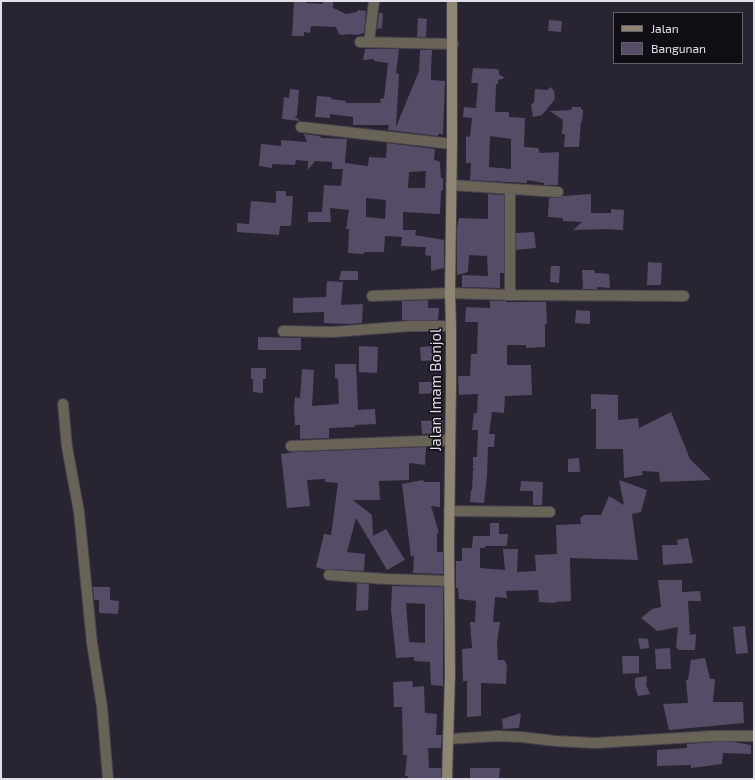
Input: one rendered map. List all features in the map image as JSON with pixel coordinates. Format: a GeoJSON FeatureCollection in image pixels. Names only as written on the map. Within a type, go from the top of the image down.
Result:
{"type":"FeatureCollection","features":[{"type":"Feature","properties":{"kind":"main road","name":"Jalan Imam Bonjol"},"geometry":{"type":"LineString","coordinates":[[447,779],[450,674],[449,511],[453,44],[452,1]]}},
{"type":"Feature","properties":{"kind":"street"},"geometry":{"type":"LineString","coordinates":[[374,1],[364,42],[453,44]]}},
{"type":"Feature","properties":{"kind":"street"},"geometry":{"type":"LineString","coordinates":[[301,127],[452,144]]}},
{"type":"Feature","properties":{"kind":"street"},"geometry":{"type":"LineString","coordinates":[[451,185],[558,192]]}},
{"type":"Feature","properties":{"kind":"street"},"geometry":{"type":"LineString","coordinates":[[510,189],[510,295]]}},
{"type":"Feature","properties":{"kind":"street"},"geometry":{"type":"LineString","coordinates":[[372,296],[450,293],[510,295],[684,296]]}},
{"type":"Feature","properties":{"kind":"street"},"geometry":{"type":"LineString","coordinates":[[283,331],[333,332],[410,326],[451,326]]}},
{"type":"Feature","properties":{"kind":"street"},"geometry":{"type":"LineString","coordinates":[[63,404],[67,447],[79,512],[92,643],[102,707],[108,779]]}},
{"type":"Feature","properties":{"kind":"street"},"geometry":{"type":"LineString","coordinates":[[291,446],[450,440]]}},
{"type":"Feature","properties":{"kind":"street"},"geometry":{"type":"LineString","coordinates":[[449,511],[550,512]]}},
{"type":"Feature","properties":{"kind":"street"},"geometry":{"type":"LineString","coordinates":[[329,575],[449,581]]}},
{"type":"Feature","properties":{"kind":"street"},"geometry":{"type":"LineString","coordinates":[[449,739],[498,736],[595,743],[713,736],[754,736]]}},
{"type":"Feature","properties":{"kind":"building"},"geometry":{"type":"Polygon","coordinates":[[[294,1],[306,1],[306,3],[323,4],[323,2],[333,2],[333,8],[346,14],[357,12],[358,10],[366,11],[364,33],[357,35],[342,35],[339,34],[336,27],[311,26],[310,33],[304,32],[304,36],[292,36],[294,1]]]}},
{"type":"Feature","properties":{"kind":"building"},"geometry":{"type":"Polygon","coordinates":[[[379,13],[383,13],[382,28],[377,29],[379,13]]]}},
{"type":"Feature","properties":{"kind":"building"},"geometry":{"type":"Polygon","coordinates":[[[418,18],[427,19],[426,37],[417,37],[418,18]]]}},
{"type":"Feature","properties":{"kind":"building"},"geometry":{"type":"Polygon","coordinates":[[[549,20],[562,21],[561,32],[548,31],[549,20]]]}},
{"type":"Feature","properties":{"kind":"building"},"geometry":{"type":"Polygon","coordinates":[[[365,49],[399,49],[396,73],[399,74],[396,127],[419,71],[420,50],[432,50],[431,80],[445,81],[443,134],[438,134],[438,136],[388,130],[389,125],[353,125],[353,117],[330,114],[330,118],[315,117],[317,96],[331,97],[331,99],[346,101],[346,103],[381,103],[380,99],[384,98],[388,63],[374,61],[374,59],[363,60],[365,49]]]}},
{"type":"Feature","properties":{"kind":"building"},"geometry":{"type":"Polygon","coordinates":[[[473,68],[499,70],[499,74],[505,78],[498,80],[498,84],[496,84],[495,112],[509,112],[509,117],[525,118],[524,147],[538,148],[540,153],[559,152],[558,185],[544,185],[544,183],[527,180],[527,183],[470,180],[471,163],[466,163],[466,136],[470,137],[472,118],[463,117],[464,107],[476,108],[478,83],[471,83],[473,68]],[[490,136],[489,167],[511,169],[511,139],[490,136]]]}},
{"type":"Feature","properties":{"kind":"building"},"geometry":{"type":"Polygon","coordinates":[[[551,87],[554,91],[555,99],[542,115],[533,117],[531,105],[534,102],[535,89],[547,90],[551,87]]]}},
{"type":"Feature","properties":{"kind":"building"},"geometry":{"type":"Polygon","coordinates":[[[290,89],[299,90],[297,116],[294,116],[301,121],[282,119],[284,97],[289,98],[290,89]]]}},
{"type":"Feature","properties":{"kind":"building"},"geometry":{"type":"Polygon","coordinates":[[[572,107],[581,107],[583,110],[579,147],[564,147],[565,134],[562,134],[563,120],[550,111],[571,110],[572,107]]]}},
{"type":"Feature","properties":{"kind":"building"},"geometry":{"type":"Polygon","coordinates":[[[304,134],[319,136],[322,138],[347,139],[345,163],[368,166],[369,157],[386,158],[387,143],[435,149],[434,160],[439,161],[440,163],[441,178],[443,178],[440,214],[403,212],[403,230],[416,230],[415,235],[444,240],[444,268],[431,271],[431,256],[425,255],[426,247],[401,246],[402,237],[385,236],[384,252],[364,252],[364,254],[348,253],[349,229],[346,229],[349,210],[330,208],[331,222],[308,222],[308,212],[322,212],[324,185],[341,186],[343,169],[332,169],[332,162],[315,161],[308,170],[308,161],[296,160],[295,165],[272,164],[272,168],[259,166],[261,144],[281,146],[281,140],[307,142],[304,134]],[[426,171],[409,172],[408,188],[425,188],[426,171]],[[366,198],[366,217],[385,219],[386,200],[366,198]]]}},
{"type":"Feature","properties":{"kind":"building"},"geometry":{"type":"Polygon","coordinates":[[[276,191],[286,191],[286,196],[293,196],[291,226],[280,226],[279,235],[237,232],[237,223],[249,224],[251,201],[276,203],[276,191]]]}},
{"type":"Feature","properties":{"kind":"building"},"geometry":{"type":"Polygon","coordinates":[[[488,194],[504,195],[504,273],[500,273],[500,288],[462,287],[462,275],[488,276],[487,256],[469,255],[468,272],[457,275],[457,228],[459,218],[488,219],[488,194]]]}},
{"type":"Feature","properties":{"kind":"building"},"geometry":{"type":"Polygon","coordinates":[[[591,194],[591,213],[611,213],[611,209],[624,210],[623,230],[573,230],[582,222],[563,221],[563,218],[548,217],[549,198],[591,194]]]}},
{"type":"Feature","properties":{"kind":"building"},"geometry":{"type":"Polygon","coordinates":[[[534,232],[536,248],[516,250],[516,233],[534,232]]]}},
{"type":"Feature","properties":{"kind":"building"},"geometry":{"type":"Polygon","coordinates":[[[648,262],[662,263],[661,285],[647,285],[648,262]]]}},
{"type":"Feature","properties":{"kind":"building"},"geometry":{"type":"Polygon","coordinates":[[[551,266],[560,266],[559,283],[550,282],[551,266]]]}},
{"type":"Feature","properties":{"kind":"building"},"geometry":{"type":"Polygon","coordinates":[[[582,270],[594,270],[595,273],[609,274],[610,288],[597,287],[597,289],[583,289],[582,270]]]}},
{"type":"Feature","properties":{"kind":"building"},"geometry":{"type":"Polygon","coordinates":[[[341,271],[358,271],[358,280],[339,280],[341,271]]]}},
{"type":"Feature","properties":{"kind":"building"},"geometry":{"type":"Polygon","coordinates":[[[327,281],[343,282],[341,305],[363,304],[362,323],[324,323],[324,312],[293,313],[293,298],[326,297],[327,281]]]}},
{"type":"Feature","properties":{"kind":"building"},"geometry":{"type":"Polygon","coordinates":[[[428,300],[428,308],[439,308],[438,320],[402,320],[402,301],[428,300]]]}},
{"type":"Feature","properties":{"kind":"building"},"geometry":{"type":"Polygon","coordinates":[[[490,301],[546,302],[547,324],[545,324],[545,347],[526,348],[526,345],[507,345],[507,365],[531,365],[532,395],[505,396],[504,413],[492,412],[489,434],[495,434],[494,447],[488,447],[484,503],[470,502],[473,470],[476,469],[473,469],[473,457],[477,457],[478,430],[472,430],[474,413],[477,413],[478,394],[459,395],[458,376],[470,376],[471,354],[477,354],[478,322],[465,322],[466,307],[490,308],[490,301]]]}},
{"type":"Feature","properties":{"kind":"building"},"geometry":{"type":"Polygon","coordinates":[[[576,310],[590,311],[590,324],[575,323],[576,310]]]}},
{"type":"Feature","properties":{"kind":"building"},"geometry":{"type":"Polygon","coordinates":[[[258,337],[301,338],[301,350],[258,350],[258,337]]]}},
{"type":"Feature","properties":{"kind":"building"},"geometry":{"type":"Polygon","coordinates":[[[359,346],[378,347],[377,373],[359,372],[359,346]]]}},
{"type":"Feature","properties":{"kind":"building"},"geometry":{"type":"Polygon","coordinates":[[[435,346],[436,360],[421,361],[420,347],[435,346]]]}},
{"type":"Feature","properties":{"kind":"building"},"geometry":{"type":"Polygon","coordinates":[[[335,364],[356,364],[358,410],[375,409],[376,424],[355,425],[355,427],[329,428],[329,438],[300,439],[300,425],[295,425],[294,408],[295,397],[300,398],[302,369],[314,370],[312,406],[339,404],[338,379],[335,378],[335,364]]]}},
{"type":"Feature","properties":{"kind":"building"},"geometry":{"type":"Polygon","coordinates":[[[251,368],[266,368],[266,379],[263,379],[263,393],[253,392],[251,368]]]}},
{"type":"Feature","properties":{"kind":"building"},"geometry":{"type":"Polygon","coordinates":[[[419,382],[439,382],[439,393],[419,394],[419,382]]]}},
{"type":"Feature","properties":{"kind":"building"},"geometry":{"type":"Polygon","coordinates":[[[591,394],[618,395],[618,420],[638,418],[639,428],[671,412],[690,459],[711,480],[660,482],[659,472],[642,471],[643,475],[624,478],[623,449],[596,449],[596,409],[591,409],[591,394]]]}},
{"type":"Feature","properties":{"kind":"building"},"geometry":{"type":"Polygon","coordinates":[[[443,420],[443,433],[422,434],[421,421],[443,420]]]}},
{"type":"Feature","properties":{"kind":"building"},"geometry":{"type":"Polygon","coordinates":[[[426,447],[425,465],[409,463],[409,480],[379,481],[380,500],[353,500],[372,515],[373,536],[386,529],[405,560],[387,570],[356,518],[347,552],[365,554],[364,571],[326,570],[316,567],[324,534],[331,535],[338,483],[325,482],[325,479],[307,480],[310,506],[287,508],[281,454],[295,452],[426,447]]]}},
{"type":"Feature","properties":{"kind":"building"},"geometry":{"type":"Polygon","coordinates":[[[579,458],[580,472],[568,472],[568,459],[579,458]]]}},
{"type":"Feature","properties":{"kind":"building"},"geometry":{"type":"Polygon","coordinates":[[[423,480],[424,482],[440,482],[440,507],[431,506],[439,533],[437,533],[437,552],[443,552],[443,574],[413,573],[414,555],[411,557],[402,484],[423,480]]]}},
{"type":"Feature","properties":{"kind":"building"},"geometry":{"type":"Polygon","coordinates":[[[619,480],[647,490],[641,512],[632,514],[638,560],[570,558],[571,601],[555,603],[539,602],[538,590],[506,591],[507,598],[495,597],[493,622],[500,622],[497,642],[498,660],[504,660],[507,665],[506,684],[481,683],[481,716],[467,717],[467,681],[463,681],[462,649],[472,648],[470,622],[475,622],[476,601],[459,599],[458,588],[456,588],[456,561],[462,561],[462,548],[472,548],[473,536],[490,536],[490,523],[499,523],[499,534],[508,534],[507,546],[485,546],[485,548],[480,548],[480,568],[505,570],[503,549],[518,549],[517,572],[536,571],[535,555],[557,554],[556,525],[581,524],[580,518],[584,515],[601,515],[609,496],[624,505],[619,480]]]}},
{"type":"Feature","properties":{"kind":"building"},"geometry":{"type":"Polygon","coordinates":[[[521,481],[543,482],[542,505],[533,505],[533,491],[520,491],[521,481]]]}},
{"type":"Feature","properties":{"kind":"building"},"geometry":{"type":"Polygon","coordinates":[[[688,538],[693,563],[663,565],[662,545],[678,545],[677,540],[688,538]]]}},
{"type":"Feature","properties":{"kind":"building"},"geometry":{"type":"Polygon","coordinates":[[[658,580],[682,580],[682,592],[700,591],[701,601],[688,601],[690,635],[696,634],[695,650],[679,650],[676,647],[678,627],[657,631],[641,618],[652,609],[661,607],[658,580]]]}},
{"type":"Feature","properties":{"kind":"building"},"geometry":{"type":"Polygon","coordinates":[[[357,583],[369,584],[368,610],[356,611],[357,583]]]}},
{"type":"Feature","properties":{"kind":"building"},"geometry":{"type":"Polygon","coordinates":[[[392,586],[443,587],[443,686],[431,685],[430,662],[414,661],[414,657],[396,658],[391,610],[392,586]],[[406,603],[409,642],[425,643],[425,604],[406,603]]]}},
{"type":"Feature","properties":{"kind":"building"},"geometry":{"type":"Polygon","coordinates":[[[93,587],[110,587],[110,600],[119,601],[118,614],[99,613],[99,600],[94,600],[93,587]]]}},
{"type":"Feature","properties":{"kind":"building"},"geometry":{"type":"Polygon","coordinates":[[[745,626],[748,653],[736,654],[733,627],[745,626]]]}},
{"type":"Feature","properties":{"kind":"building"},"geometry":{"type":"Polygon","coordinates":[[[638,638],[648,639],[649,648],[640,649],[638,638]]]}},
{"type":"Feature","properties":{"kind":"building"},"geometry":{"type":"Polygon","coordinates":[[[670,648],[671,669],[656,669],[655,649],[670,648]]]}},
{"type":"Feature","properties":{"kind":"building"},"geometry":{"type":"Polygon","coordinates":[[[622,656],[639,656],[639,673],[623,674],[622,656]]]}},
{"type":"Feature","properties":{"kind":"building"},"geometry":{"type":"Polygon","coordinates":[[[705,658],[710,679],[715,679],[713,702],[743,702],[744,723],[669,730],[663,704],[688,703],[686,680],[688,680],[691,660],[705,658]]]}},
{"type":"Feature","properties":{"kind":"building"},"geometry":{"type":"Polygon","coordinates":[[[647,676],[646,685],[650,694],[638,696],[635,687],[635,678],[647,676]]]}},
{"type":"Feature","properties":{"kind":"building"},"geometry":{"type":"Polygon","coordinates":[[[412,681],[413,687],[424,686],[425,713],[437,714],[436,735],[442,735],[441,748],[428,748],[429,768],[441,768],[441,779],[407,779],[408,776],[405,776],[407,755],[403,755],[402,707],[394,707],[393,682],[412,681]]]}},
{"type":"Feature","properties":{"kind":"building"},"geometry":{"type":"Polygon","coordinates":[[[521,713],[519,728],[503,729],[502,719],[521,713]]]}},
{"type":"Feature","properties":{"kind":"building"},"geometry":{"type":"Polygon","coordinates":[[[734,742],[751,745],[751,754],[723,753],[722,764],[691,768],[691,765],[657,766],[657,750],[687,748],[687,744],[734,742]]]}},
{"type":"Feature","properties":{"kind":"building"},"geometry":{"type":"Polygon","coordinates":[[[470,768],[500,768],[499,779],[470,779],[470,768]]]}}]}
